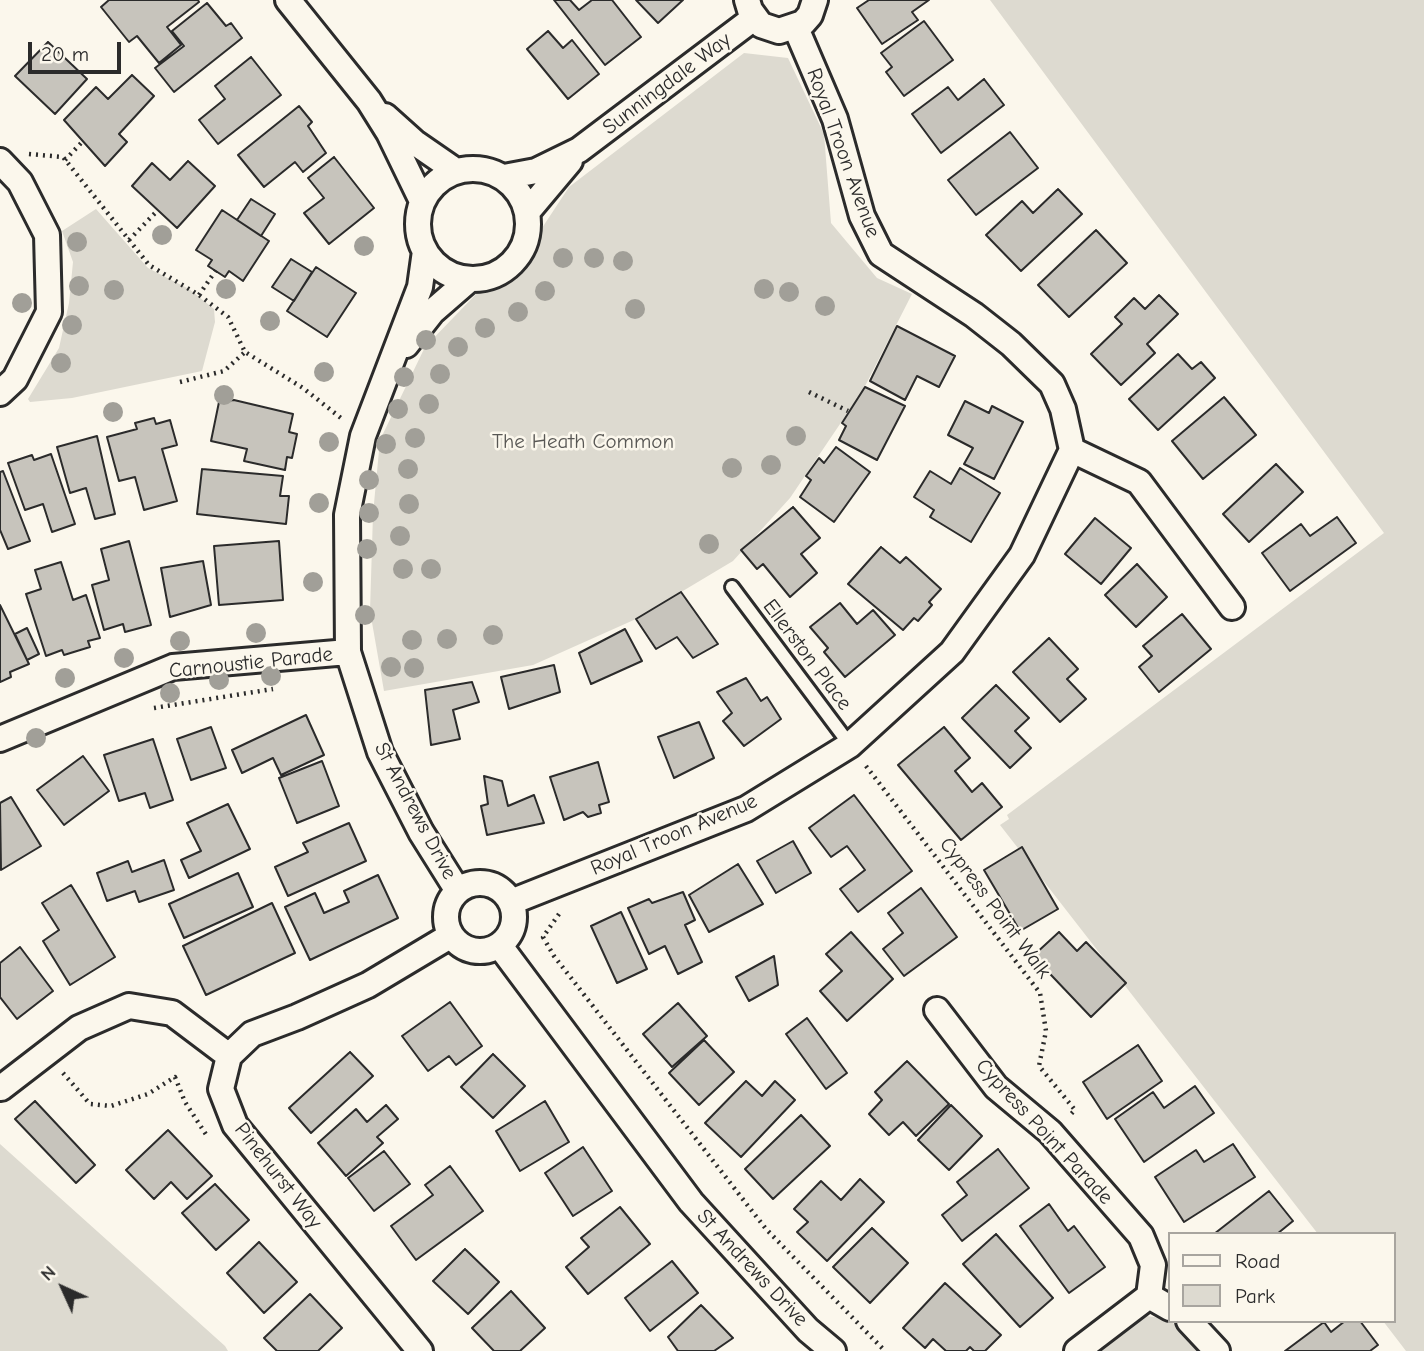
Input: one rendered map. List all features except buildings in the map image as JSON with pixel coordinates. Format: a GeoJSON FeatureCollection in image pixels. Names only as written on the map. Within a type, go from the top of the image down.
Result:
{"type":"FeatureCollection","features":[{"type":"Feature","properties":{"kind":"street"},"geometry":{"type":"LineString","coordinates":[[288,0],[369,101],[414,142],[456,171]]}},
{"type":"Feature","properties":{"kind":"street"},"geometry":{"type":"LineString","coordinates":[[750,9],[769,29],[796,28],[810,15],[815,0]]}},
{"type":"Feature","properties":{"kind":"street","name":"Sunningdale Way"},"geometry":{"type":"LineString","coordinates":[[527,211],[579,149],[750,9]]}},
{"type":"Feature","properties":{"kind":"street","name":"Royal Troon Avenue"},"geometry":{"type":"LineString","coordinates":[[511,902],[746,809],[850,746],[952,652],[1022,555],[1072,450],[1063,409],[1052,384],[1011,344],[974,315],[881,254],[862,216],[835,119],[796,28]]}},
{"type":"Feature","properties":{"kind":"street"},"geometry":{"type":"LineString","coordinates":[[369,101],[422,201]]}},
{"type":"Feature","properties":{"kind":"street","name":"Sunningdale Way"},"geometry":{"type":"LineString","coordinates":[[504,177],[536,171],[579,149]]}},
{"type":"Feature","properties":{"kind":"street"},"geometry":{"type":"LineString","coordinates":[[0,393],[15,379],[48,312],[47,235],[20,181],[12,158]]}},
{"type":"Feature","properties":{"kind":"street"},"geometry":{"type":"LineString","coordinates":[[475,168],[504,177],[519,191],[527,211],[528,230],[516,259],[502,271],[470,279],[451,275],[435,264],[425,251],[418,233],[422,201],[433,185],[456,171],[475,168]]}},
{"type":"Feature","properties":{"kind":"street","name":"St Andrews Drive"},"geometry":{"type":"LineString","coordinates":[[425,251],[420,287],[363,436],[347,515],[348,652],[380,752],[421,832],[458,891]]}},
{"type":"Feature","properties":{"kind":"street","name":"St Andrews Drive"},"geometry":{"type":"LineString","coordinates":[[391,364],[432,312],[470,279]]}},
{"type":"Feature","properties":{"kind":"street"},"geometry":{"type":"LineString","coordinates":[[1072,450],[1139,482],[1231,607]]}},
{"type":"Feature","properties":{"kind":"street","name":"Carnoustie Parade"},"geometry":{"type":"LineString","coordinates":[[0,739],[173,667],[348,652]]}},
{"type":"Feature","properties":{"kind":"street"},"geometry":{"type":"LineString","coordinates":[[468,885],[492,885],[511,902],[513,926],[500,946],[477,952],[465,949],[450,936],[446,912],[449,901],[458,891],[468,885]]}},
{"type":"Feature","properties":{"kind":"street"},"geometry":{"type":"LineString","coordinates":[[1,1088],[79,1028],[129,1006],[172,1013],[229,1056],[252,1034],[368,985],[450,936]]}},
{"type":"Feature","properties":{"kind":"street","name":"St Andrews Drive"},"geometry":{"type":"LineString","coordinates":[[500,946],[691,1202],[808,1330],[833,1351]]}},
{"type":"Feature","properties":{"kind":"street","name":"Cypress Point Parade"},"geometry":{"type":"LineString","coordinates":[[937,1010],[996,1087],[1050,1132],[1141,1236],[1153,1265],[1149,1296]]}},
{"type":"Feature","properties":{"kind":"street","name":"Pinehurst Way"},"geometry":{"type":"LineString","coordinates":[[229,1056],[221,1089],[235,1125],[420,1351]]}},
{"type":"Feature","properties":{"kind":"street"},"geometry":{"type":"LineString","coordinates":[[1077,1351],[1149,1296],[1168,1307]]}},
{"type":"Feature","properties":{"kind":"street"},"geometry":{"type":"LineString","coordinates":[[1191,1323],[1217,1351]]}},
{"type":"Feature","properties":{"kind":"lane","name":"Ellerston Place"},"geometry":{"type":"LineString","coordinates":[[732,587],[850,746]]}},
{"type":"Feature","properties":{"kind":"path"},"geometry":{"type":"LineString","coordinates":[[65,160],[84,140]]}},
{"type":"Feature","properties":{"kind":"path"},"geometry":{"type":"LineString","coordinates":[[12,158],[36,153],[65,160],[149,265],[199,295],[228,317],[245,352],[303,388],[363,436]]}},
{"type":"Feature","properties":{"kind":"path"},"geometry":{"type":"LineString","coordinates":[[129,240],[158,210]]}},
{"type":"Feature","properties":{"kind":"path"},"geometry":{"type":"LineString","coordinates":[[199,295],[216,270]]}},
{"type":"Feature","properties":{"kind":"path"},"geometry":{"type":"LineString","coordinates":[[180,382],[224,371],[245,352]]}},
{"type":"Feature","properties":{"kind":"path"},"geometry":{"type":"LineString","coordinates":[[809,392],[848,411]]}},
{"type":"Feature","properties":{"kind":"path"},"geometry":{"type":"LineString","coordinates":[[151,709],[282,688]]}},
{"type":"Feature","properties":{"kind":"path","name":"Cypress Point Walk"},"geometry":{"type":"LineString","coordinates":[[850,746],[1040,993],[1046,1031],[1040,1066],[1075,1110],[1050,1132]]}},
{"type":"Feature","properties":{"kind":"path"},"geometry":{"type":"LineString","coordinates":[[857,774],[867,767]]}},
{"type":"Feature","properties":{"kind":"path"},"geometry":{"type":"LineString","coordinates":[[570,907],[559,912],[543,937],[554,956],[766,1229],[885,1351]]}},
{"type":"Feature","properties":{"kind":"path"},"geometry":{"type":"LineString","coordinates":[[47,1053],[90,1104],[111,1106],[148,1094],[175,1077],[184,1102],[210,1139]]}},
{"type":"Feature","properties":{"kind":"green space"},"geometry":{"type":"Polygon","coordinates":[[[990,0],[1424,0],[1424,1351],[1406,1351],[1385,1323],[1396,1323],[1396,1232],[1316,1232],[1000,825],[1009,819],[1007,815],[1384,533],[990,0]]]}},
{"type":"Feature","properties":{"kind":"green space","name":"The Heath Common"},"geometry":{"type":"Polygon","coordinates":[[[744,53],[788,58],[824,134],[831,223],[877,278],[912,294],[863,390],[790,498],[733,561],[636,619],[533,665],[384,691],[370,611],[373,514],[380,440],[425,347],[480,290],[520,274],[542,228],[569,187],[744,53]]]}},
{"type":"Feature","properties":{"kind":"green space"},"geometry":{"type":"Polygon","coordinates":[[[96,209],[148,268],[189,289],[214,309],[215,322],[202,371],[72,398],[30,402],[28,399],[59,348],[69,303],[73,262],[62,231],[96,209]]]}},
{"type":"Feature","properties":{"kind":"green space"},"geometry":{"type":"Polygon","coordinates":[[[0,1144],[225,1346],[228,1351],[0,1351],[0,1144]]]}},
{"type":"Feature","properties":{"kind":"green space"},"geometry":{"type":"Polygon","coordinates":[[[1138,1315],[1162,1318],[1187,1330],[1202,1351],[1091,1351],[1138,1315]]]}}]}
